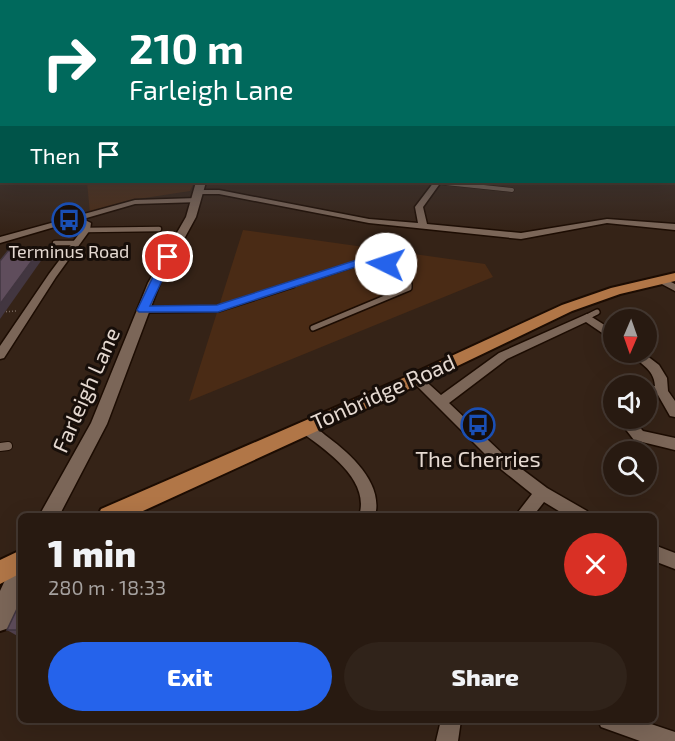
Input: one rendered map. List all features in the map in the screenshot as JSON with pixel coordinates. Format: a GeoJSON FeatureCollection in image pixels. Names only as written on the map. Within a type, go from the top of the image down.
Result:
{"type":"FeatureCollection","features":[{"type":"Feature","properties":{"kind":"main road","name":"Tonbridge Road"},"geometry":{"type":"LineString","coordinates":[[116,513],[416,379],[567,308],[616,291],[668,278]]}},
{"type":"Feature","properties":{"kind":"main road"},"geometry":{"type":"LineString","coordinates":[[0,572],[18,563]]}},
{"type":"Feature","properties":{"kind":"main road"},"geometry":{"type":"LineString","coordinates":[[0,619],[18,578]]}},
{"type":"Feature","properties":{"kind":"street"},"geometry":{"type":"LineString","coordinates":[[423,226],[419,207],[435,183]]}},
{"type":"Feature","properties":{"kind":"street"},"geometry":{"type":"LineString","coordinates":[[0,240],[78,220],[135,202],[199,191],[219,192],[369,221],[521,236],[607,221],[675,227]]}},
{"type":"Feature","properties":{"kind":"street","name":"Farleigh Lane"},"geometry":{"type":"LineString","coordinates":[[51,513],[99,424],[143,310],[168,257],[186,228],[199,191]]}},
{"type":"Feature","properties":{"kind":"street"},"geometry":{"type":"LineString","coordinates":[[0,355],[28,311],[86,230],[87,223],[78,220]]}},
{"type":"Feature","properties":{"kind":"street","name":"Tonbridge Road"},"geometry":{"type":"LineString","coordinates":[[668,278],[675,288]]}},
{"type":"Feature","properties":{"kind":"street"},"geometry":{"type":"LineString","coordinates":[[441,402],[503,356],[592,315],[603,326]]}},
{"type":"Feature","properties":{"kind":"street"},"geometry":{"type":"LineString","coordinates":[[648,363],[655,368],[661,378],[662,391],[675,412]]}},
{"type":"Feature","properties":{"kind":"street"},"geometry":{"type":"LineString","coordinates":[[416,379],[502,462],[542,494],[576,513]]}},
{"type":"Feature","properties":{"kind":"street"},"geometry":{"type":"LineString","coordinates":[[657,391],[662,391]]}},
{"type":"Feature","properties":{"kind":"street"},"geometry":{"type":"LineString","coordinates":[[305,427],[347,460],[364,484],[368,513]]}},
{"type":"Feature","properties":{"kind":"street"},"geometry":{"type":"LineString","coordinates":[[633,429],[639,436],[675,444]]}},
{"type":"Feature","properties":{"kind":"street"},"geometry":{"type":"LineString","coordinates":[[526,513],[542,494]]}},
{"type":"Feature","properties":{"kind":"street"},"geometry":{"type":"LineString","coordinates":[[657,554],[675,561]]}},
{"type":"Feature","properties":{"kind":"street"},"geometry":{"type":"LineString","coordinates":[[447,741],[450,723]]}},
{"type":"Feature","properties":{"kind":"street"},"geometry":{"type":"LineString","coordinates":[[617,723],[666,740]]}},
{"type":"Feature","properties":{"kind":"lane"},"geometry":{"type":"LineString","coordinates":[[446,183],[512,190]]}},
{"type":"Feature","properties":{"kind":"lane"},"geometry":{"type":"LineString","coordinates":[[86,230],[159,229]]}},
{"type":"Feature","properties":{"kind":"lane"},"geometry":{"type":"LineString","coordinates":[[55,243],[75,243]]}},
{"type":"Feature","properties":{"kind":"lane"},"geometry":{"type":"LineString","coordinates":[[143,310],[218,309],[374,258],[386,264],[409,283],[409,288],[313,328]]}},
{"type":"Feature","properties":{"kind":"path"},"geometry":{"type":"LineString","coordinates":[[0,312],[28,311]]}},
{"type":"Feature","properties":{"kind":"shaded area"},"geometry":{"type":"Polygon","coordinates":[[[87,183],[194,183],[190,191],[138,199],[90,214],[87,183]]]}},
{"type":"Feature","properties":{"kind":"shaded area"},"geometry":{"type":"Polygon","coordinates":[[[243,230],[485,264],[493,277],[189,401],[243,230]]]}},
{"type":"Feature","properties":{"kind":"building"},"geometry":{"type":"Polygon","coordinates":[[[8,251],[39,251],[0,304],[0,261],[8,251]]]}},
{"type":"Feature","properties":{"kind":"building"},"geometry":{"type":"Polygon","coordinates":[[[17,609],[18,609],[18,630],[7,630],[17,609]]]}},
{"type":"Feature","properties":{"kind":"place","name":"Terminus Road"},"geometry":{"type":"Point","coordinates":[69,220]}},
{"type":"Feature","properties":{"kind":"place","name":"The Cherries"},"geometry":{"type":"Point","coordinates":[478,425]}},
{"type":"Feature","properties":{"kind":"route"},"geometry":{"type":"LineString","coordinates":[[168,257],[143,310],[218,309],[369,259],[374,258],[386,264]]}}]}
